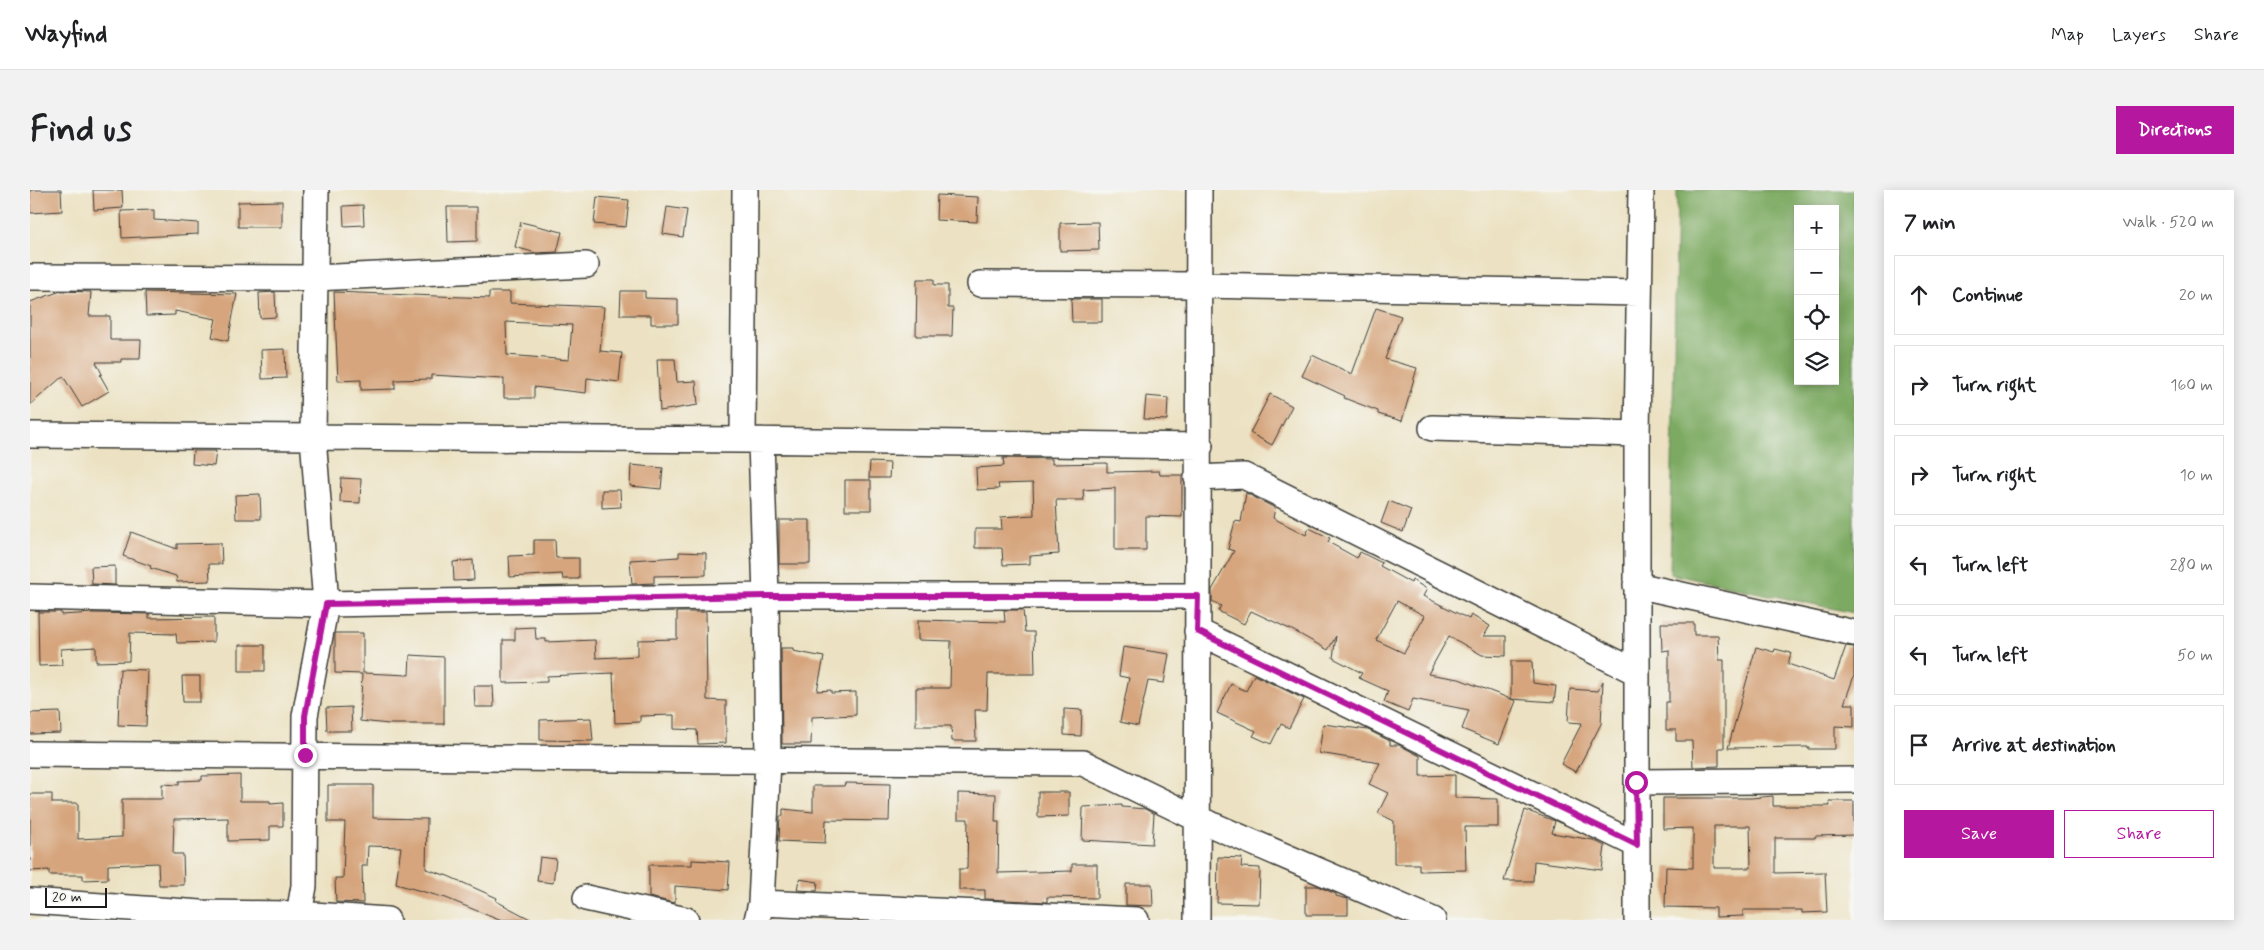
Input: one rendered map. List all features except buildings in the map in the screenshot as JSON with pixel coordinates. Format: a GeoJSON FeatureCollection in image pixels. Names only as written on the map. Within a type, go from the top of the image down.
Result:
{"type":"FeatureCollection","features":[{"type":"Feature","properties":{"kind":"street"},"geometry":{"type":"LineString","coordinates":[[298,917],[304,886],[305,716],[326,604],[313,437],[316,190]]}},
{"type":"Feature","properties":{"kind":"street"},"geometry":{"type":"LineString","coordinates":[[745,190],[752,441],[766,596],[768,761],[759,912],[1136,920]]}},
{"type":"Feature","properties":{"kind":"street"},"geometry":{"type":"LineString","coordinates":[[1197,920],[1197,631],[1200,446],[1199,190]]}},
{"type":"Feature","properties":{"kind":"street"},"geometry":{"type":"LineString","coordinates":[[1637,920],[1636,585],[1641,190]]}},
{"type":"Feature","properties":{"kind":"street"},"geometry":{"type":"LineString","coordinates":[[30,277],[316,278],[586,265]]}},
{"type":"Feature","properties":{"kind":"street"},"geometry":{"type":"LineString","coordinates":[[980,284],[1200,285],[1639,293]]}},
{"type":"Feature","properties":{"kind":"street"},"geometry":{"type":"LineString","coordinates":[[1432,428],[1637,434]]}},
{"type":"Feature","properties":{"kind":"street"},"geometry":{"type":"LineString","coordinates":[[30,435],[1200,446]]}},
{"type":"Feature","properties":{"kind":"street"},"geometry":{"type":"LineString","coordinates":[[1198,478],[1244,476],[1636,672]]}},
{"type":"Feature","properties":{"kind":"street"},"geometry":{"type":"LineString","coordinates":[[1636,585],[1854,633]]}},
{"type":"Feature","properties":{"kind":"street"},"geometry":{"type":"LineString","coordinates":[[30,597],[326,604],[766,596],[1198,596]]}},
{"type":"Feature","properties":{"kind":"street"},"geometry":{"type":"LineString","coordinates":[[1197,631],[1637,845]]}},
{"type":"Feature","properties":{"kind":"street"},"geometry":{"type":"LineString","coordinates":[[30,754],[1083,763],[1196,818],[1433,920]]}},
{"type":"Feature","properties":{"kind":"street"},"geometry":{"type":"LineString","coordinates":[[1636,782],[1854,780]]}},
{"type":"Feature","properties":{"kind":"street"},"geometry":{"type":"LineString","coordinates":[[586,898],[686,920]]}},
{"type":"Feature","properties":{"kind":"street"},"geometry":{"type":"LineString","coordinates":[[30,901],[201,912],[387,920]]}},
{"type":"Feature","properties":{"kind":"green space"},"geometry":{"type":"Polygon","coordinates":[[[1677,190],[1854,190],[1854,613],[1670,574],[1677,190]]]}},
{"type":"Feature","properties":{"kind":"route"},"geometry":{"type":"LineString","coordinates":[[305,755],[305,716],[326,604],[766,596],[1198,596],[1197,631],[1637,845],[1636,782]]}}]}
